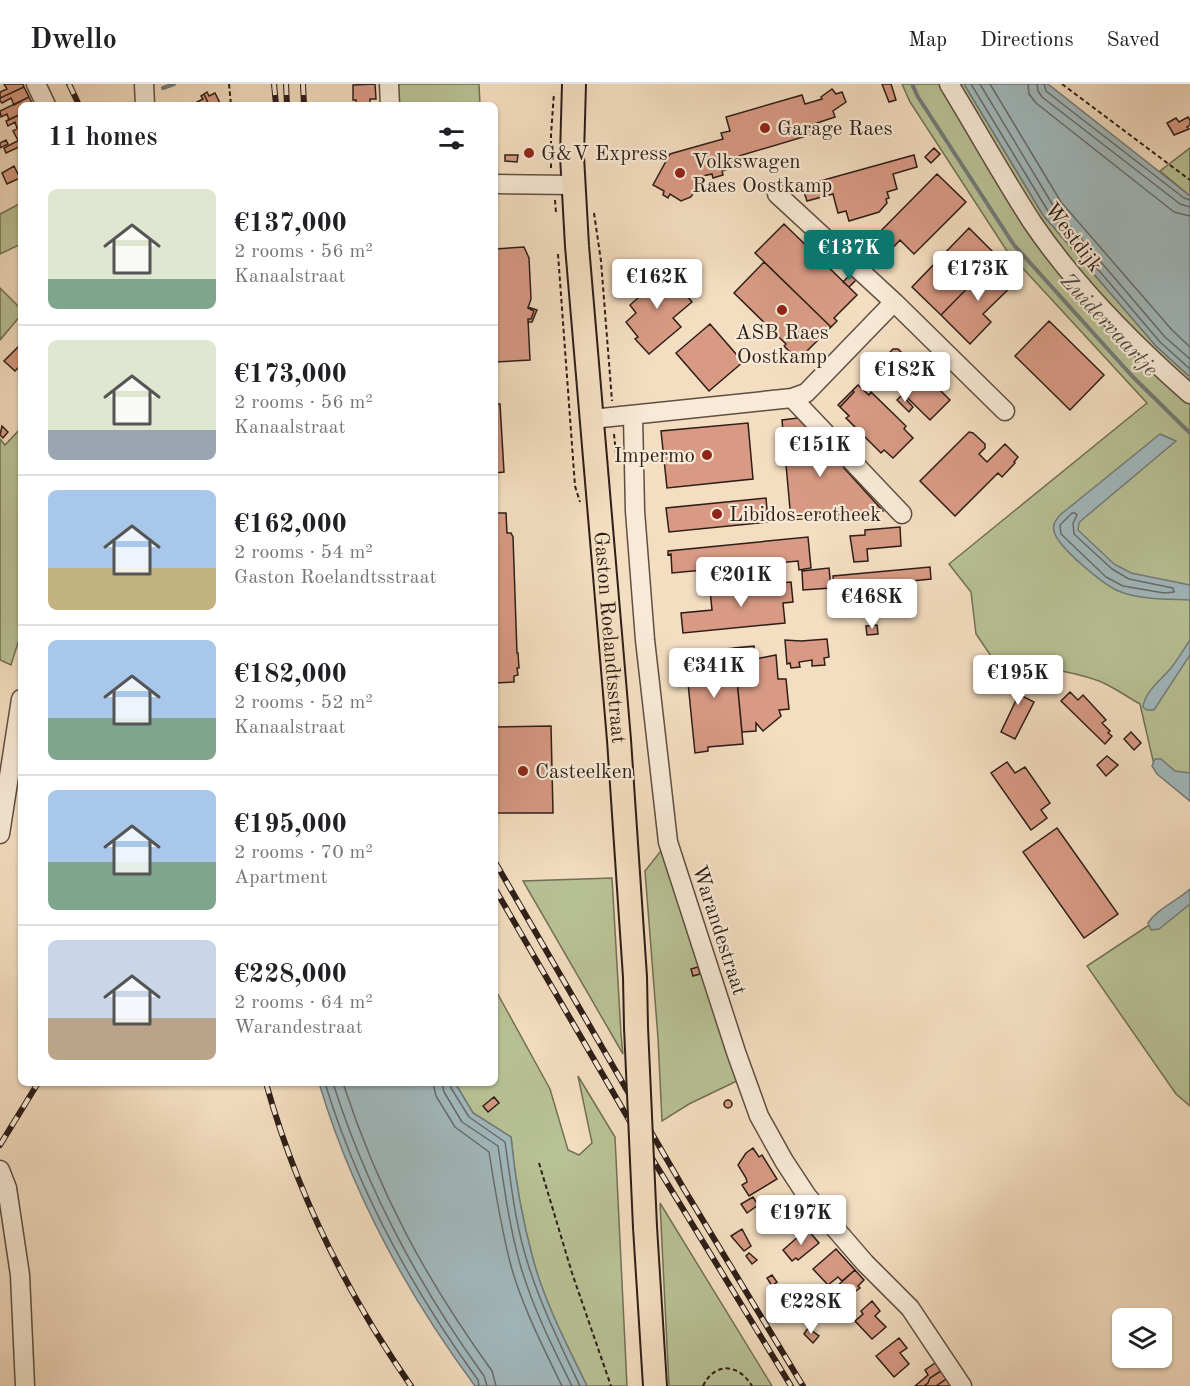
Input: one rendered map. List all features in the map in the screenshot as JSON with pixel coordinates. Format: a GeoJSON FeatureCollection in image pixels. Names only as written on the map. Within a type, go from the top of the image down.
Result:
{"type":"FeatureCollection","features":[{"type":"Feature","properties":{"kind":"main road","name":"Gaston Roelandtsstraat"},"geometry":{"type":"LineString","coordinates":[[574,84],[573,185],[619,740],[635,977],[645,1227],[655,1386]]}},
{"type":"Feature","properties":{"kind":"street"},"geometry":{"type":"LineString","coordinates":[[36,84],[45,102]]}},
{"type":"Feature","properties":{"kind":"street"},"geometry":{"type":"LineString","coordinates":[[144,84],[145,102]]}},
{"type":"Feature","properties":{"kind":"street"},"geometry":{"type":"LineString","coordinates":[[389,84],[390,102]]}},
{"type":"Feature","properties":{"kind":"street","name":"Westdijk"},"geometry":{"type":"LineString","coordinates":[[950,84],[1033,222],[1082,287],[1146,355],[1190,394]]}},
{"type":"Feature","properties":{"kind":"street"},"geometry":{"type":"LineString","coordinates":[[498,184],[573,185]]}},
{"type":"Feature","properties":{"kind":"street"},"geometry":{"type":"LineString","coordinates":[[777,194],[894,302],[1005,411]]}},
{"type":"Feature","properties":{"kind":"street"},"geometry":{"type":"LineString","coordinates":[[592,419],[792,398],[806,393],[894,302]]}},
{"type":"Feature","properties":{"kind":"street"},"geometry":{"type":"LineString","coordinates":[[792,398],[902,514]]}},
{"type":"Feature","properties":{"kind":"street","name":"Warandestraat"},"geometry":{"type":"LineString","coordinates":[[633,416],[635,510],[645,640],[668,843],[736,1052],[759,1116],[807,1196],[865,1263],[910,1308],[962,1386]]}},
{"type":"Feature","properties":{"kind":"street"},"geometry":{"type":"LineString","coordinates":[[0,834],[18,718]]}},
{"type":"Feature","properties":{"kind":"street"},"geometry":{"type":"LineString","coordinates":[[0,1170],[7,1188],[20,1275],[25,1386]]}},
{"type":"Feature","properties":{"kind":"path"},"geometry":{"type":"LineString","coordinates":[[229,84],[231,102]]}},
{"type":"Feature","properties":{"kind":"path"},"geometry":{"type":"LineString","coordinates":[[1062,84],[1190,180]]}},
{"type":"Feature","properties":{"kind":"path"},"geometry":{"type":"LineString","coordinates":[[538,1163],[572,1273],[611,1386]]}},
{"type":"Feature","properties":{"kind":"path"},"geometry":{"type":"LineString","coordinates":[[703,1386],[712,1373],[724,1368],[734,1368],[748,1379],[752,1386]]}},
{"type":"Feature","properties":{"kind":"green space"},"geometry":{"type":"Polygon","coordinates":[[[398,84],[479,84],[480,102],[399,102],[398,84]]]}},
{"type":"Feature","properties":{"kind":"green space"},"geometry":{"type":"Polygon","coordinates":[[[902,84],[964,84],[1043,215],[1156,346],[1190,377],[1190,801],[1155,769],[1140,704],[1105,683],[1075,674],[1036,668],[998,671],[976,634],[971,592],[949,564],[1147,403],[1007,251],[910,102],[902,84]]]}},
{"type":"Feature","properties":{"kind":"green space"},"geometry":{"type":"Polygon","coordinates":[[[1190,148],[1190,196],[1160,171],[1190,148]]]}},
{"type":"Feature","properties":{"kind":"green space"},"geometry":{"type":"Polygon","coordinates":[[[18,205],[18,245],[0,254],[0,214],[18,205]]]}},
{"type":"Feature","properties":{"kind":"green space"},"geometry":{"type":"Polygon","coordinates":[[[0,288],[18,306],[18,319],[0,340],[0,288]]]}},
{"type":"Feature","properties":{"kind":"green space"},"geometry":{"type":"Polygon","coordinates":[[[18,431],[18,643],[11,665],[0,660],[0,439],[5,445],[18,431]]]}},
{"type":"Feature","properties":{"kind":"green space"},"geometry":{"type":"Polygon","coordinates":[[[668,842],[745,1077],[689,1104],[662,1121],[645,871],[668,842]]]}},
{"type":"Feature","properties":{"kind":"green space"},"geometry":{"type":"Polygon","coordinates":[[[612,878],[621,1034],[623,1054],[523,881],[612,878]]]}},
{"type":"Feature","properties":{"kind":"green space"},"geometry":{"type":"Polygon","coordinates":[[[1190,898],[1190,1106],[1176,1094],[1087,966],[1190,898]]]}},
{"type":"Feature","properties":{"kind":"green space"},"geometry":{"type":"Polygon","coordinates":[[[498,994],[550,1089],[568,1150],[579,1155],[592,1143],[578,1076],[615,1137],[627,1386],[587,1386],[557,1324],[538,1276],[522,1214],[511,1137],[473,1113],[457,1086],[498,1086],[498,994]]]}},
{"type":"Feature","properties":{"kind":"green space"},"geometry":{"type":"Polygon","coordinates":[[[660,1203],[772,1386],[669,1386],[660,1203]]]}},
{"type":"Feature","properties":{"kind":"water"},"geometry":{"type":"Polygon","coordinates":[[[964,84],[1048,84],[1190,196],[1190,377],[1156,346],[1043,215],[964,84]]]}},
{"type":"Feature","properties":{"kind":"water"},"geometry":{"type":"Polygon","coordinates":[[[1160,434],[1176,441],[1083,519],[1079,523],[1078,530],[1114,564],[1131,573],[1190,585],[1190,600],[1156,599],[1114,589],[1094,575],[1064,547],[1054,529],[1060,515],[1160,434]]]}},
{"type":"Feature","properties":{"kind":"water"},"geometry":{"type":"Polygon","coordinates":[[[1190,640],[1190,655],[1154,710],[1147,710],[1143,707],[1147,696],[1171,668],[1190,640]]]}},
{"type":"Feature","properties":{"kind":"water"},"geometry":{"type":"Polygon","coordinates":[[[1155,759],[1161,759],[1175,771],[1190,773],[1190,801],[1157,774],[1152,766],[1155,759]]]}},
{"type":"Feature","properties":{"kind":"water"},"geometry":{"type":"Polygon","coordinates":[[[1190,889],[1190,904],[1159,929],[1151,930],[1148,923],[1152,918],[1190,889]]]}},
{"type":"Feature","properties":{"kind":"water"},"geometry":{"type":"Polygon","coordinates":[[[320,1086],[457,1086],[473,1113],[511,1137],[522,1214],[538,1275],[557,1324],[587,1386],[475,1386],[404,1279],[365,1203],[332,1124],[320,1086]]]}},
{"type":"Feature","properties":{"kind":"building"},"geometry":{"type":"Polygon","coordinates":[[[4,84],[23,84],[24,87],[0,98],[0,92],[7,89],[4,84]]]}},
{"type":"Feature","properties":{"kind":"building"},"geometry":{"type":"Polygon","coordinates":[[[375,84],[376,99],[370,99],[370,102],[356,102],[353,100],[353,85],[375,84]]]}},
{"type":"Feature","properties":{"kind":"building"},"geometry":{"type":"Polygon","coordinates":[[[882,84],[891,84],[896,100],[889,102],[882,84]]]}},
{"type":"Feature","properties":{"kind":"building"},"geometry":{"type":"Polygon","coordinates":[[[24,87],[29,97],[14,105],[11,98],[2,103],[0,98],[24,87]]]}},
{"type":"Feature","properties":{"kind":"building"},"geometry":{"type":"Polygon","coordinates":[[[832,89],[836,94],[842,92],[846,102],[833,111],[835,117],[811,125],[813,134],[739,156],[742,165],[722,171],[723,175],[713,178],[712,174],[703,176],[691,197],[681,201],[670,194],[668,198],[663,195],[664,191],[653,185],[670,154],[723,139],[721,133],[730,131],[726,117],[802,95],[805,104],[822,99],[821,97],[832,89]]]}},
{"type":"Feature","properties":{"kind":"building"},"geometry":{"type":"Polygon","coordinates":[[[207,92],[209,96],[215,93],[220,102],[208,102],[204,94],[207,92]]]}},
{"type":"Feature","properties":{"kind":"building"},"geometry":{"type":"Polygon","coordinates":[[[204,94],[208,102],[197,102],[203,99],[201,96],[204,94]]]}},
{"type":"Feature","properties":{"kind":"building"},"geometry":{"type":"Polygon","coordinates":[[[29,97],[32,102],[19,102],[29,97]]]}},
{"type":"Feature","properties":{"kind":"building"},"geometry":{"type":"Polygon","coordinates":[[[18,102],[18,116],[9,120],[7,114],[1,117],[0,111],[18,102]]]}},
{"type":"Feature","properties":{"kind":"building"},"geometry":{"type":"Polygon","coordinates":[[[18,115],[18,128],[15,122],[8,126],[6,121],[18,115]]]}},
{"type":"Feature","properties":{"kind":"building"},"geometry":{"type":"Polygon","coordinates":[[[1188,117],[1190,125],[1187,127],[1189,129],[1174,135],[1167,123],[1176,118],[1179,122],[1188,117]]]}},
{"type":"Feature","properties":{"kind":"building"},"geometry":{"type":"Polygon","coordinates":[[[18,128],[18,140],[13,131],[18,128]]]}},
{"type":"Feature","properties":{"kind":"building"},"geometry":{"type":"Polygon","coordinates":[[[6,140],[8,144],[0,148],[0,143],[6,140]]]}},
{"type":"Feature","properties":{"kind":"building"},"geometry":{"type":"Polygon","coordinates":[[[18,141],[18,147],[6,153],[4,148],[18,141]]]}},
{"type":"Feature","properties":{"kind":"building"},"geometry":{"type":"Polygon","coordinates":[[[934,148],[940,154],[931,163],[925,157],[934,148]]]}},
{"type":"Feature","properties":{"kind":"building"},"geometry":{"type":"Polygon","coordinates":[[[505,155],[518,155],[517,162],[505,161],[505,155]]]}},
{"type":"Feature","properties":{"kind":"building"},"geometry":{"type":"Polygon","coordinates":[[[914,155],[917,167],[893,174],[897,189],[887,192],[889,198],[886,199],[887,203],[879,212],[849,221],[846,211],[838,213],[833,194],[807,201],[802,186],[914,155]]]}},
{"type":"Feature","properties":{"kind":"building"},"geometry":{"type":"Polygon","coordinates":[[[14,166],[18,179],[7,184],[2,173],[14,166]]]}},
{"type":"Feature","properties":{"kind":"building"},"geometry":{"type":"Polygon","coordinates":[[[937,174],[966,202],[914,254],[900,240],[883,258],[868,244],[937,174]]]}},
{"type":"Feature","properties":{"kind":"building"},"geometry":{"type":"Polygon","coordinates":[[[784,224],[857,295],[834,318],[837,321],[831,327],[755,253],[784,224]]]}},
{"type":"Feature","properties":{"kind":"building"},"geometry":{"type":"Polygon","coordinates":[[[969,228],[998,257],[941,315],[912,287],[969,228]]]}},
{"type":"Feature","properties":{"kind":"building"},"geometry":{"type":"Polygon","coordinates":[[[524,247],[529,258],[531,299],[528,308],[534,311],[531,319],[528,319],[530,360],[498,362],[498,249],[524,247]]]}},
{"type":"Feature","properties":{"kind":"building"},"geometry":{"type":"Polygon","coordinates":[[[995,260],[1017,281],[983,314],[991,322],[970,344],[941,315],[995,260]]]}},
{"type":"Feature","properties":{"kind":"building","name":"ASB Raes Oostkamp"},"geometry":{"type":"Polygon","coordinates":[[[764,262],[831,327],[798,360],[784,346],[786,344],[734,293],[764,262]]]}},
{"type":"Feature","properties":{"kind":"building"},"geometry":{"type":"Polygon","coordinates":[[[660,264],[692,302],[673,318],[681,327],[649,354],[635,339],[638,337],[626,322],[636,313],[630,305],[648,289],[641,280],[660,264]]]}},
{"type":"Feature","properties":{"kind":"building"},"geometry":{"type":"Polygon","coordinates":[[[850,275],[856,280],[849,287],[843,282],[850,275]]]}},
{"type":"Feature","properties":{"kind":"building"},"geometry":{"type":"Polygon","coordinates":[[[528,307],[537,310],[532,322],[528,322],[528,319],[531,319],[534,311],[528,307]]]}},
{"type":"Feature","properties":{"kind":"building"},"geometry":{"type":"Polygon","coordinates":[[[1049,321],[1104,375],[1070,410],[1015,356],[1049,321]]]}},
{"type":"Feature","properties":{"kind":"building"},"geometry":{"type":"Polygon","coordinates":[[[710,324],[743,362],[709,391],[676,353],[710,324]]]}},
{"type":"Feature","properties":{"kind":"building"},"geometry":{"type":"Polygon","coordinates":[[[18,347],[18,368],[15,371],[4,361],[18,347]]]}},
{"type":"Feature","properties":{"kind":"building"},"geometry":{"type":"Polygon","coordinates":[[[893,349],[898,349],[950,400],[930,420],[876,367],[893,349]]]}},
{"type":"Feature","properties":{"kind":"building"},"geometry":{"type":"Polygon","coordinates":[[[858,385],[869,395],[871,392],[906,426],[904,429],[913,438],[893,458],[884,450],[881,453],[846,418],[849,416],[840,407],[858,385]]]}},
{"type":"Feature","properties":{"kind":"building"},"geometry":{"type":"Polygon","coordinates":[[[853,390],[854,392],[840,407],[838,405],[853,390]]]}},
{"type":"Feature","properties":{"kind":"building"},"geometry":{"type":"Polygon","coordinates":[[[902,395],[913,407],[909,412],[897,400],[902,395]]]}},
{"type":"Feature","properties":{"kind":"building"},"geometry":{"type":"Polygon","coordinates":[[[498,404],[500,404],[504,472],[498,473],[498,404]]]}},
{"type":"Feature","properties":{"kind":"building"},"geometry":{"type":"Polygon","coordinates":[[[798,418],[825,448],[829,444],[848,464],[844,468],[883,511],[791,520],[782,420],[798,418]]]}},
{"type":"Feature","properties":{"kind":"building","name":"Impermo"},"geometry":{"type":"Polygon","coordinates":[[[748,423],[753,479],[667,488],[661,431],[748,423]]]}},
{"type":"Feature","properties":{"kind":"building"},"geometry":{"type":"Polygon","coordinates":[[[2,426],[8,432],[3,438],[0,435],[2,426]]]}},
{"type":"Feature","properties":{"kind":"building"},"geometry":{"type":"Polygon","coordinates":[[[969,432],[985,444],[985,448],[979,454],[987,462],[1005,444],[1018,457],[1002,477],[998,473],[955,516],[920,481],[969,432]]]}},
{"type":"Feature","properties":{"kind":"building","name":"Libidos-erotheek"},"geometry":{"type":"Polygon","coordinates":[[[766,498],[768,522],[669,532],[666,508],[766,498]]]}},
{"type":"Feature","properties":{"kind":"building"},"geometry":{"type":"Polygon","coordinates":[[[498,513],[506,513],[507,533],[511,533],[513,537],[519,668],[517,668],[518,675],[514,676],[514,682],[498,683],[498,513]]]}},
{"type":"Feature","properties":{"kind":"building"},"geometry":{"type":"Polygon","coordinates":[[[900,527],[901,546],[867,549],[868,561],[854,562],[850,536],[865,535],[865,530],[900,527]]]}},
{"type":"Feature","properties":{"kind":"building"},"geometry":{"type":"Polygon","coordinates":[[[808,537],[811,568],[799,570],[798,561],[672,573],[671,554],[668,555],[668,551],[808,537]]]}},
{"type":"Feature","properties":{"kind":"building"},"geometry":{"type":"Polygon","coordinates":[[[930,567],[931,579],[834,589],[833,576],[930,567]]]}},
{"type":"Feature","properties":{"kind":"building"},"geometry":{"type":"Polygon","coordinates":[[[829,568],[831,588],[803,590],[802,571],[829,568]]]}},
{"type":"Feature","properties":{"kind":"building"},"geometry":{"type":"Polygon","coordinates":[[[791,582],[793,602],[783,603],[785,623],[683,633],[681,613],[712,610],[710,590],[791,582]]]}},
{"type":"Feature","properties":{"kind":"building"},"geometry":{"type":"Polygon","coordinates":[[[877,625],[878,634],[867,635],[866,626],[877,625]]]}},
{"type":"Feature","properties":{"kind":"building"},"geometry":{"type":"Polygon","coordinates":[[[827,639],[829,657],[824,658],[825,665],[812,666],[812,660],[799,662],[800,667],[791,668],[790,663],[787,664],[785,640],[827,639]]]}},
{"type":"Feature","properties":{"kind":"building"},"geometry":{"type":"Polygon","coordinates":[[[754,646],[755,659],[776,655],[778,679],[786,679],[789,709],[779,710],[781,716],[763,731],[756,723],[756,731],[742,732],[734,648],[754,646]]]}},
{"type":"Feature","properties":{"kind":"building"},"geometry":{"type":"Polygon","coordinates":[[[734,648],[743,744],[708,747],[708,751],[695,753],[685,653],[734,648]]]}},
{"type":"Feature","properties":{"kind":"building"},"geometry":{"type":"Polygon","coordinates":[[[1018,670],[1031,677],[1022,696],[1034,702],[1015,739],[1001,732],[1018,696],[1008,691],[1018,670]]]}},
{"type":"Feature","properties":{"kind":"building"},"geometry":{"type":"Polygon","coordinates":[[[1070,692],[1078,700],[1083,695],[1106,720],[1102,723],[1112,736],[1105,744],[1061,701],[1070,692]]]}},
{"type":"Feature","properties":{"kind":"building","name":"Casteelken"},"geometry":{"type":"Polygon","coordinates":[[[551,726],[553,813],[498,813],[498,727],[551,726]]]}},
{"type":"Feature","properties":{"kind":"building"},"geometry":{"type":"Polygon","coordinates":[[[1131,732],[1141,743],[1134,750],[1124,739],[1131,732]]]}},
{"type":"Feature","properties":{"kind":"building"},"geometry":{"type":"Polygon","coordinates":[[[1107,756],[1118,765],[1106,776],[1097,765],[1107,756]]]}},
{"type":"Feature","properties":{"kind":"building"},"geometry":{"type":"Polygon","coordinates":[[[1007,762],[1015,773],[1025,767],[1050,803],[1041,810],[1047,818],[1031,830],[991,773],[1007,762]]]}},
{"type":"Feature","properties":{"kind":"building"},"geometry":{"type":"Polygon","coordinates":[[[1057,828],[1118,914],[1084,938],[1023,852],[1057,828]]]}},
{"type":"Feature","properties":{"kind":"building"},"geometry":{"type":"Polygon","coordinates":[[[698,967],[700,974],[693,976],[691,969],[698,967]]]}},
{"type":"Feature","properties":{"kind":"building"},"geometry":{"type":"Polygon","coordinates":[[[494,1097],[499,1103],[488,1112],[483,1106],[494,1097]]]}},
{"type":"Feature","properties":{"kind":"building"},"geometry":{"type":"Polygon","coordinates":[[[728,1100],[732,1104],[728,1108],[724,1104],[728,1100]]]}},
{"type":"Feature","properties":{"kind":"building"},"geometry":{"type":"Polygon","coordinates":[[[753,1148],[759,1157],[762,1155],[777,1179],[749,1196],[742,1185],[747,1182],[746,1178],[738,1165],[746,1153],[753,1148]]]}},
{"type":"Feature","properties":{"kind":"building"},"geometry":{"type":"Polygon","coordinates":[[[753,1197],[758,1205],[747,1213],[741,1204],[753,1197]]]}},
{"type":"Feature","properties":{"kind":"building"},"geometry":{"type":"Polygon","coordinates":[[[790,1198],[803,1218],[785,1232],[780,1226],[777,1229],[774,1227],[767,1215],[790,1198]]]}},
{"type":"Feature","properties":{"kind":"building"},"geometry":{"type":"Polygon","coordinates":[[[742,1229],[751,1246],[744,1251],[731,1236],[742,1229]]]}},
{"type":"Feature","properties":{"kind":"building"},"geometry":{"type":"Polygon","coordinates":[[[807,1229],[819,1243],[798,1260],[796,1258],[792,1261],[783,1250],[807,1229]]]}},
{"type":"Feature","properties":{"kind":"building"},"geometry":{"type":"Polygon","coordinates":[[[836,1249],[855,1270],[842,1281],[838,1277],[828,1285],[813,1269],[836,1249]]]}},
{"type":"Feature","properties":{"kind":"building"},"geometry":{"type":"Polygon","coordinates":[[[749,1253],[757,1260],[752,1264],[746,1256],[749,1253]]]}},
{"type":"Feature","properties":{"kind":"building"},"geometry":{"type":"Polygon","coordinates":[[[855,1270],[864,1280],[858,1286],[860,1288],[844,1297],[836,1287],[855,1270]]]}},
{"type":"Feature","properties":{"kind":"building"},"geometry":{"type":"Polygon","coordinates":[[[772,1275],[777,1282],[772,1286],[767,1278],[772,1275]]]}},
{"type":"Feature","properties":{"kind":"building"},"geometry":{"type":"Polygon","coordinates":[[[872,1301],[880,1311],[875,1316],[886,1327],[872,1339],[855,1321],[863,1314],[861,1311],[872,1301]]]}},
{"type":"Feature","properties":{"kind":"building"},"geometry":{"type":"Polygon","coordinates":[[[827,1309],[834,1313],[831,1318],[825,1312],[827,1309]]]}},
{"type":"Feature","properties":{"kind":"building"},"geometry":{"type":"Polygon","coordinates":[[[808,1328],[819,1336],[813,1343],[804,1334],[808,1328]]]}},
{"type":"Feature","properties":{"kind":"building"},"geometry":{"type":"Polygon","coordinates":[[[899,1338],[907,1348],[900,1353],[909,1364],[894,1377],[876,1356],[899,1338]]]}},
{"type":"Feature","properties":{"kind":"building"},"geometry":{"type":"Polygon","coordinates":[[[938,1361],[944,1369],[930,1378],[924,1386],[915,1386],[928,1375],[925,1370],[938,1361]]]}},
{"type":"Feature","properties":{"kind":"building"},"geometry":{"type":"Polygon","coordinates":[[[944,1369],[949,1377],[936,1386],[924,1386],[930,1378],[944,1369]]]}},
{"type":"Feature","properties":{"kind":"building"},"geometry":{"type":"Polygon","coordinates":[[[949,1377],[955,1386],[936,1386],[949,1377]]]}},
{"type":"Feature","properties":{"kind":"waterway"},"geometry":{"type":"LineString","coordinates":[[163,88],[174,84]]}},
{"type":"Feature","properties":{"kind":"waterway","name":"Zuidervaartje"},"geometry":{"type":"LineString","coordinates":[[912,84],[918,97],[1014,245],[1132,376],[1190,433]]}},
{"type":"Feature","properties":{"kind":"railway"},"geometry":{"type":"LineString","coordinates":[[69,84],[78,102]]}},
{"type":"Feature","properties":{"kind":"railway"},"geometry":{"type":"LineString","coordinates":[[274,84],[276,102]]}},
{"type":"Feature","properties":{"kind":"railway"},"geometry":{"type":"LineString","coordinates":[[286,84],[287,102]]}},
{"type":"Feature","properties":{"kind":"railway"},"geometry":{"type":"LineString","coordinates":[[303,84],[304,102]]}},
{"type":"Feature","properties":{"kind":"railway"},"geometry":{"type":"LineString","coordinates":[[498,867],[684,1189],[803,1386]]}},
{"type":"Feature","properties":{"kind":"railway"},"geometry":{"type":"LineString","coordinates":[[498,894],[639,1137],[791,1386]]}},
{"type":"Feature","properties":{"kind":"railway"},"geometry":{"type":"LineString","coordinates":[[0,1145],[36,1086]]}},
{"type":"Feature","properties":{"kind":"railway"},"geometry":{"type":"LineString","coordinates":[[267,1086],[292,1163],[326,1240],[366,1315],[411,1386]]}},
{"type":"Feature","properties":{"kind":"place","name":"Garage Raes"},"geometry":{"type":"Point","coordinates":[765,128]}},
{"type":"Feature","properties":{"kind":"place","name":"G&V Express"},"geometry":{"type":"Point","coordinates":[529,153]}},
{"type":"Feature","properties":{"kind":"place","name":"Volkswagen Raes Oostkamp"},"geometry":{"type":"Point","coordinates":[680,173]}},
{"type":"Feature","properties":{"kind":"place","name":"ASB Raes Oostkamp"},"geometry":{"type":"Point","coordinates":[782,310]}},
{"type":"Feature","properties":{"kind":"place","name":"Impermo"},"geometry":{"type":"Point","coordinates":[707,455]}},
{"type":"Feature","properties":{"kind":"place","name":"Libidos-erotheek"},"geometry":{"type":"Point","coordinates":[717,514]}},
{"type":"Feature","properties":{"kind":"place","name":"Casteelken"},"geometry":{"type":"Point","coordinates":[523,771]}}]}
